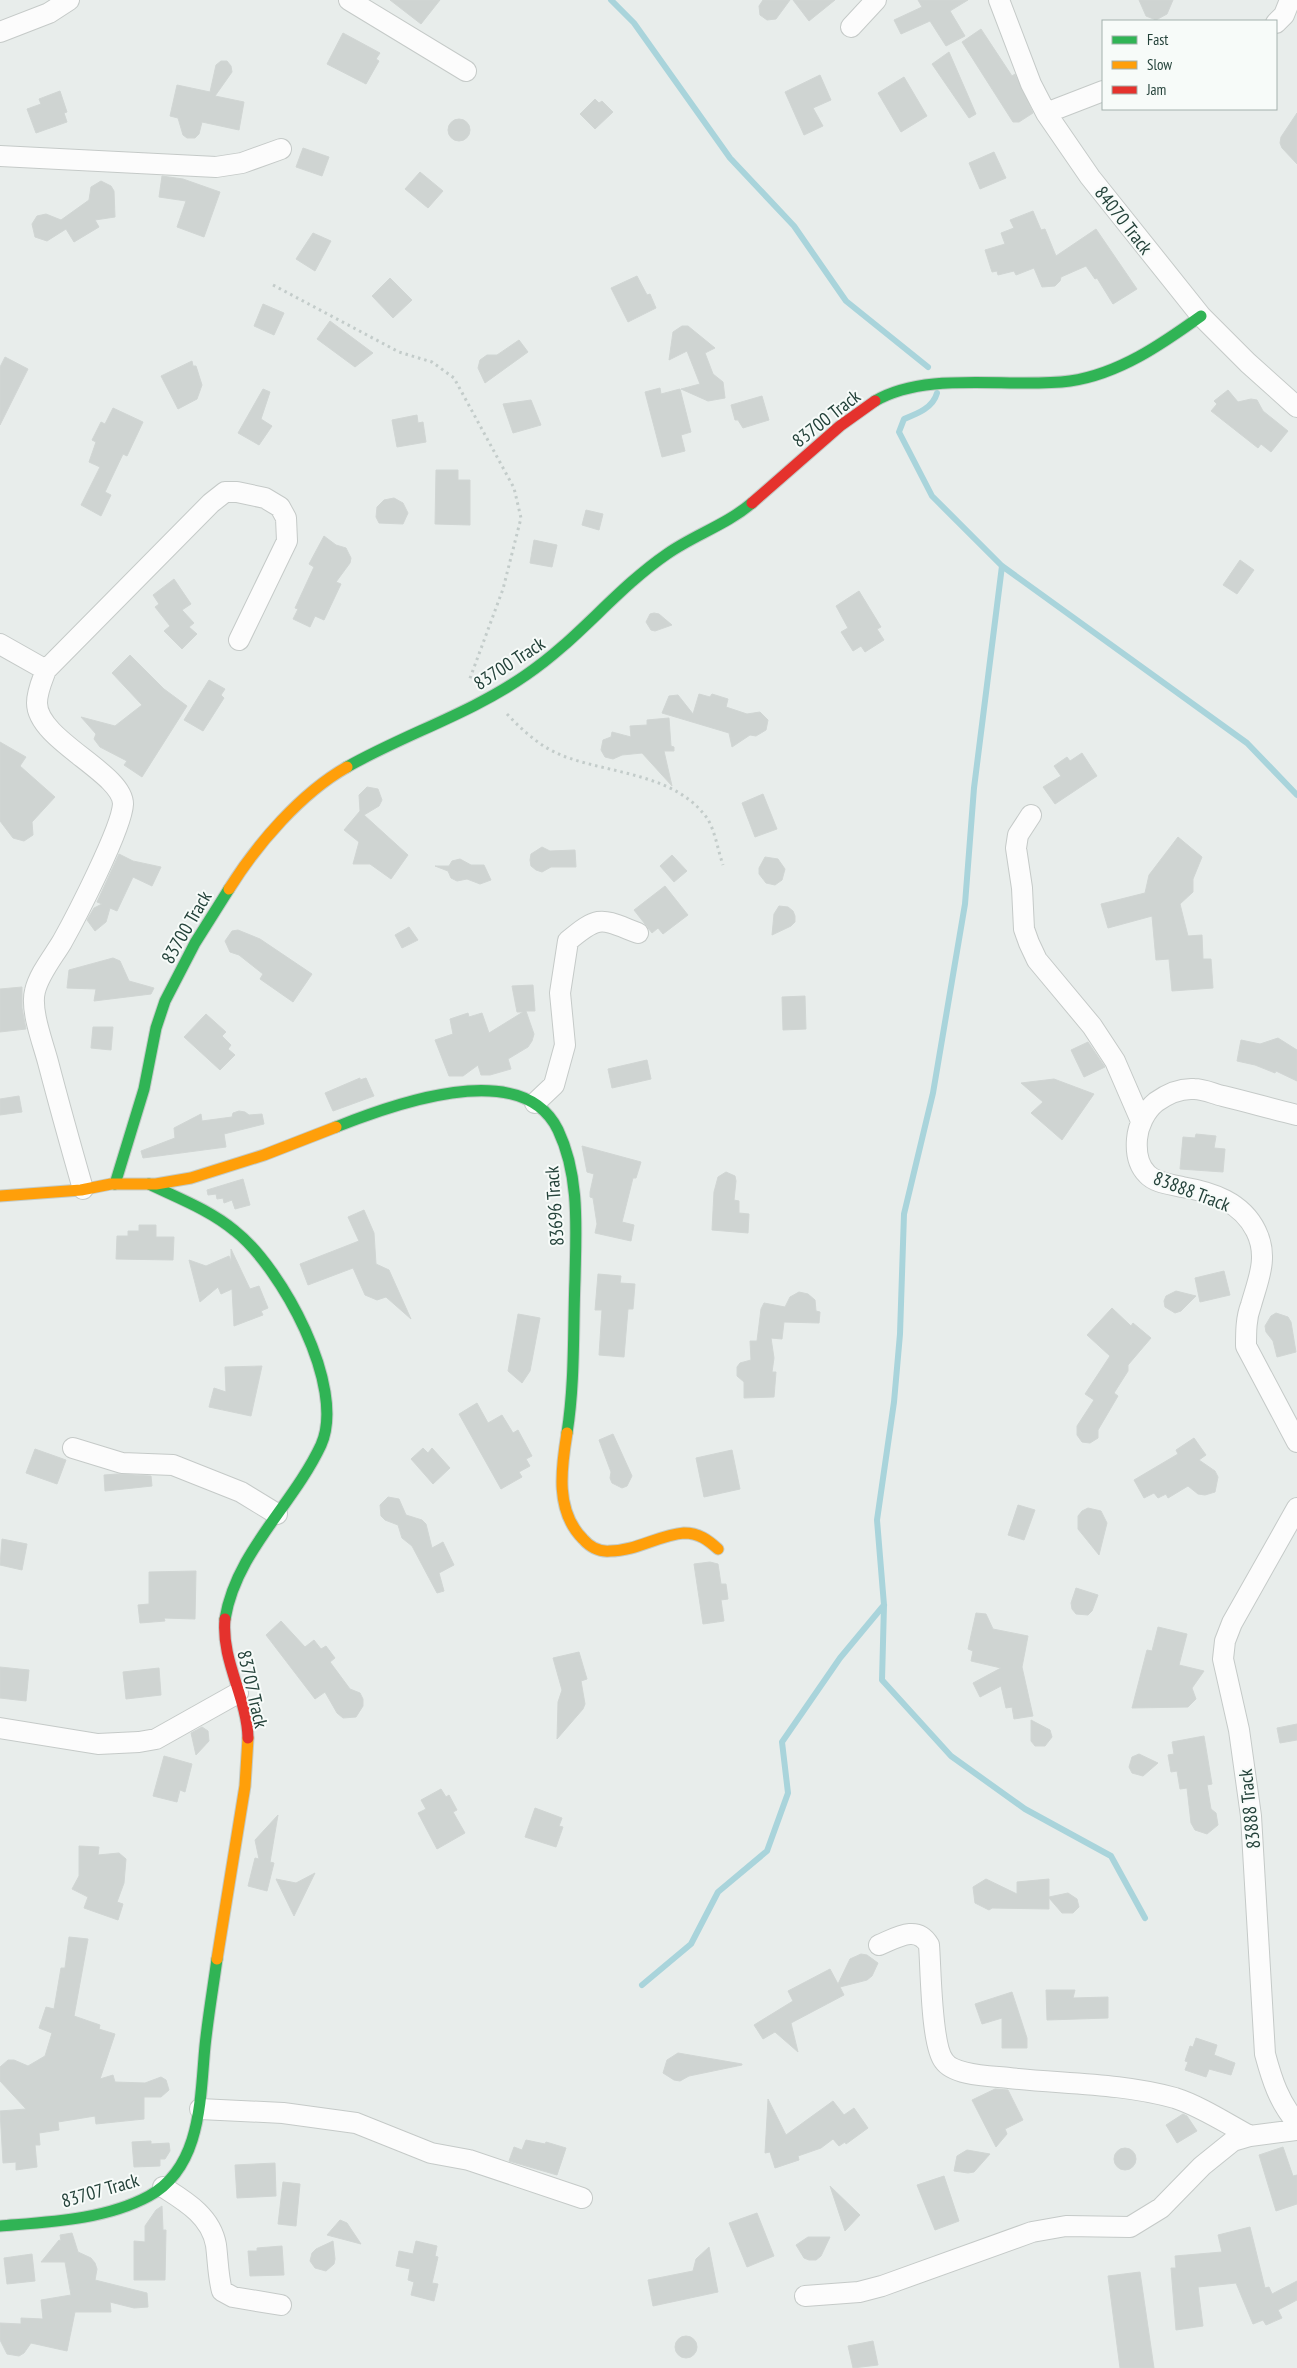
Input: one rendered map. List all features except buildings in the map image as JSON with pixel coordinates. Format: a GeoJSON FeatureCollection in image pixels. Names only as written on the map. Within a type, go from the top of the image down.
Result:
{"type":"FeatureCollection","features":[{"type":"Feature","properties":{"kind":"street"},"geometry":{"type":"LineString","coordinates":[[0,32],[50,14],[69,0]]}},
{"type":"Feature","properties":{"kind":"street"},"geometry":{"type":"LineString","coordinates":[[349,0],[466,71]]}},
{"type":"Feature","properties":{"kind":"street"},"geometry":{"type":"LineString","coordinates":[[851,27],[876,0]]}},
{"type":"Feature","properties":{"kind":"street","name":"84070 Track"},"geometry":{"type":"LineString","coordinates":[[999,0],[1030,84],[1046,113],[1090,177],[1201,316],[1248,364],[1297,406]]}},
{"type":"Feature","properties":{"kind":"street"},"geometry":{"type":"LineString","coordinates":[[1277,22],[1284,15],[1290,0]]}},
{"type":"Feature","properties":{"kind":"street"},"geometry":{"type":"LineString","coordinates":[[1046,113],[1102,91]]}},
{"type":"Feature","properties":{"kind":"street"},"geometry":{"type":"LineString","coordinates":[[0,156],[216,167],[242,163],[281,149]]}},
{"type":"Feature","properties":{"kind":"street","name":"83700 Track"},"geometry":{"type":"LineString","coordinates":[[114,1184],[144,1089],[156,1028],[165,1001],[195,942],[245,863],[301,800],[332,775],[364,756],[490,698],[527,675],[564,646],[642,573],[668,553],[730,520],[750,505],[840,426],[877,400],[900,390],[926,385],[1069,381],[1098,375],[1122,366],[1162,344],[1201,316]]}},
{"type":"Feature","properties":{"kind":"street"},"geometry":{"type":"LineString","coordinates":[[83,1189],[40,1030],[34,993],[38,982],[69,930],[102,860],[122,816],[123,802],[111,782],[54,733],[40,714],[37,704],[38,690],[46,670],[224,492],[237,492],[265,498],[280,507],[286,518],[287,541],[239,640]]}},
{"type":"Feature","properties":{"kind":"street"},"geometry":{"type":"LineString","coordinates":[[0,644],[46,670]]}},
{"type":"Feature","properties":{"kind":"street"},"geometry":{"type":"LineString","coordinates":[[1031,815],[1018,835],[1016,848],[1022,888],[1024,930],[1037,960],[1092,1026],[1115,1061],[1141,1121],[1154,1104],[1172,1092],[1194,1089],[1297,1115]]}},
{"type":"Feature","properties":{"kind":"street"},"geometry":{"type":"LineString","coordinates":[[535,1104],[554,1085],[565,1045],[560,993],[568,941],[586,926],[604,920],[638,933]]}},
{"type":"Feature","properties":{"kind":"street","name":"83696 Track"},"geometry":{"type":"LineString","coordinates":[[114,1184],[149,1184],[194,1177],[273,1152],[354,1119],[423,1097],[463,1091],[488,1092],[519,1096],[535,1104],[551,1117],[560,1132],[572,1173],[576,1214],[571,1405],[562,1482],[563,1504],[569,1518],[586,1544],[595,1550],[618,1552],[656,1539],[685,1532],[697,1533],[707,1538],[718,1549]]}},
{"type":"Feature","properties":{"kind":"street","name":"83888 Track"},"geometry":{"type":"LineString","coordinates":[[1141,1121],[1137,1156],[1147,1175],[1159,1182],[1221,1197],[1248,1217],[1257,1232],[1262,1250],[1261,1275],[1250,1306],[1246,1329],[1246,1346],[1297,1442]]}},
{"type":"Feature","properties":{"kind":"street"},"geometry":{"type":"LineString","coordinates":[[0,1196],[83,1189],[114,1184]]}},
{"type":"Feature","properties":{"kind":"street","name":"83707 Track"},"geometry":{"type":"LineString","coordinates":[[0,2226],[57,2220],[109,2210],[146,2198],[163,2186],[182,2161],[195,2132],[200,2109],[206,2038],[245,1786],[248,1749],[246,1720],[227,1661],[223,1633],[227,1605],[236,1581],[310,1465],[324,1438],[330,1417],[328,1400],[319,1366],[298,1314],[274,1273],[237,1232],[213,1216],[149,1184]]}},
{"type":"Feature","properties":{"kind":"street"},"geometry":{"type":"LineString","coordinates":[[74,1448],[122,1463],[173,1465],[241,1492],[277,1514]]}},
{"type":"Feature","properties":{"kind":"street","name":"83888 Track"},"geometry":{"type":"LineString","coordinates":[[1297,1508],[1232,1623],[1225,1641],[1224,1659],[1240,1730],[1251,1816],[1265,2054],[1272,2083],[1281,2101],[1297,2123]]}},
{"type":"Feature","properties":{"kind":"street"},"geometry":{"type":"LineString","coordinates":[[0,1728],[98,1744],[139,1742],[156,1739],[238,1693]]}},
{"type":"Feature","properties":{"kind":"street"},"geometry":{"type":"LineString","coordinates":[[879,1945],[909,1933],[922,1935],[929,1945],[940,2055],[945,2063],[952,2068],[973,2074],[1124,2087],[1176,2099],[1250,2136]]}},
{"type":"Feature","properties":{"kind":"street"},"geometry":{"type":"LineString","coordinates":[[200,2109],[283,2113],[356,2123],[431,2153],[469,2160],[582,2198]]}},
{"type":"Feature","properties":{"kind":"street"},"geometry":{"type":"LineString","coordinates":[[805,2296],[859,2292],[882,2286],[1032,2232],[1066,2226],[1130,2226],[1161,2208],[1218,2152],[1233,2141],[1250,2136],[1297,2130]]}},
{"type":"Feature","properties":{"kind":"street"},"geometry":{"type":"LineString","coordinates":[[163,2186],[191,2204],[208,2222],[215,2242],[222,2291],[233,2297],[281,2305]]}},
{"type":"Feature","properties":{"kind":"path"},"geometry":{"type":"LineString","coordinates":[[273,285],[399,352],[432,362],[454,378],[514,488],[520,518],[504,589],[456,714]]}},
{"type":"Feature","properties":{"kind":"path"},"geometry":{"type":"LineString","coordinates":[[490,698],[531,739],[567,758],[667,786],[693,802],[708,819],[723,865]]}},
{"type":"Feature","properties":{"kind":"waterway"},"geometry":{"type":"LineString","coordinates":[[611,0],[634,23],[730,158],[794,226],[846,301],[928,367]]}},
{"type":"Feature","properties":{"kind":"waterway"},"geometry":{"type":"LineString","coordinates":[[937,393],[932,403],[919,413],[904,419],[899,432],[932,496],[1002,566],[1247,743],[1297,795]]}},
{"type":"Feature","properties":{"kind":"waterway"},"geometry":{"type":"LineString","coordinates":[[1002,566],[974,788],[965,904],[933,1093],[904,1214],[900,1334],[894,1402],[877,1520],[884,1605],[882,1680],[951,1756],[1025,1809],[1111,1856],[1145,1918]]}},
{"type":"Feature","properties":{"kind":"waterway"},"geometry":{"type":"LineString","coordinates":[[642,1985],[691,1944],[718,1892],[767,1851],[788,1793],[782,1742],[840,1658],[884,1605]]}},
{"type":"Feature","properties":{"kind":"traffic: fast"},"geometry":{"type":"LineString","coordinates":[[875,401],[896,392],[919,386],[944,383],[1047,383],[1088,377],[1123,365],[1171,337],[1201,316]]}},
{"type":"Feature","properties":{"kind":"traffic: fast"},"geometry":{"type":"LineString","coordinates":[[347,767],[460,713],[505,689],[563,646],[648,568],[677,547],[732,518],[752,503]]}},
{"type":"Feature","properties":{"kind":"traffic: fast"},"geometry":{"type":"LineString","coordinates":[[115,1184],[144,1089],[156,1028],[165,1001],[195,943],[229,889]]}},
{"type":"Feature","properties":{"kind":"traffic: fast"},"geometry":{"type":"LineString","coordinates":[[336,1127],[421,1099],[454,1092],[486,1091],[516,1095],[540,1108],[558,1130],[570,1166],[576,1222],[573,1375],[567,1433]]}},
{"type":"Feature","properties":{"kind":"traffic: fast"},"geometry":{"type":"LineString","coordinates":[[149,1184],[215,1217],[235,1231],[253,1248],[272,1271],[305,1330],[317,1361],[325,1392],[327,1421],[321,1445],[296,1488],[253,1550],[231,1595],[225,1619]]}},
{"type":"Feature","properties":{"kind":"traffic: fast"},"geometry":{"type":"LineString","coordinates":[[0,2226],[76,2218],[114,2210],[149,2196],[166,2183],[179,2168],[189,2150],[199,2109],[206,2035],[217,1959]]}},
{"type":"Feature","properties":{"kind":"traffic: slow"},"geometry":{"type":"LineString","coordinates":[[229,889],[240,872],[281,821],[313,791],[347,767]]}},
{"type":"Feature","properties":{"kind":"traffic: slow"},"geometry":{"type":"LineString","coordinates":[[0,1196],[81,1190],[111,1184],[156,1184],[191,1178],[264,1155],[336,1127]]}},
{"type":"Feature","properties":{"kind":"traffic: slow"},"geometry":{"type":"LineString","coordinates":[[567,1433],[562,1475],[564,1503],[574,1528],[589,1544],[602,1551],[620,1550],[684,1533],[694,1534],[703,1538],[718,1549]]}},
{"type":"Feature","properties":{"kind":"traffic: slow"},"geometry":{"type":"LineString","coordinates":[[217,1959],[245,1786],[248,1738]]}},
{"type":"Feature","properties":{"kind":"traffic: jam"},"geometry":{"type":"LineString","coordinates":[[752,503],[840,426],[875,401]]}},
{"type":"Feature","properties":{"kind":"traffic: jam"},"geometry":{"type":"LineString","coordinates":[[225,1619],[227,1650],[247,1723],[248,1738]]}}]}
